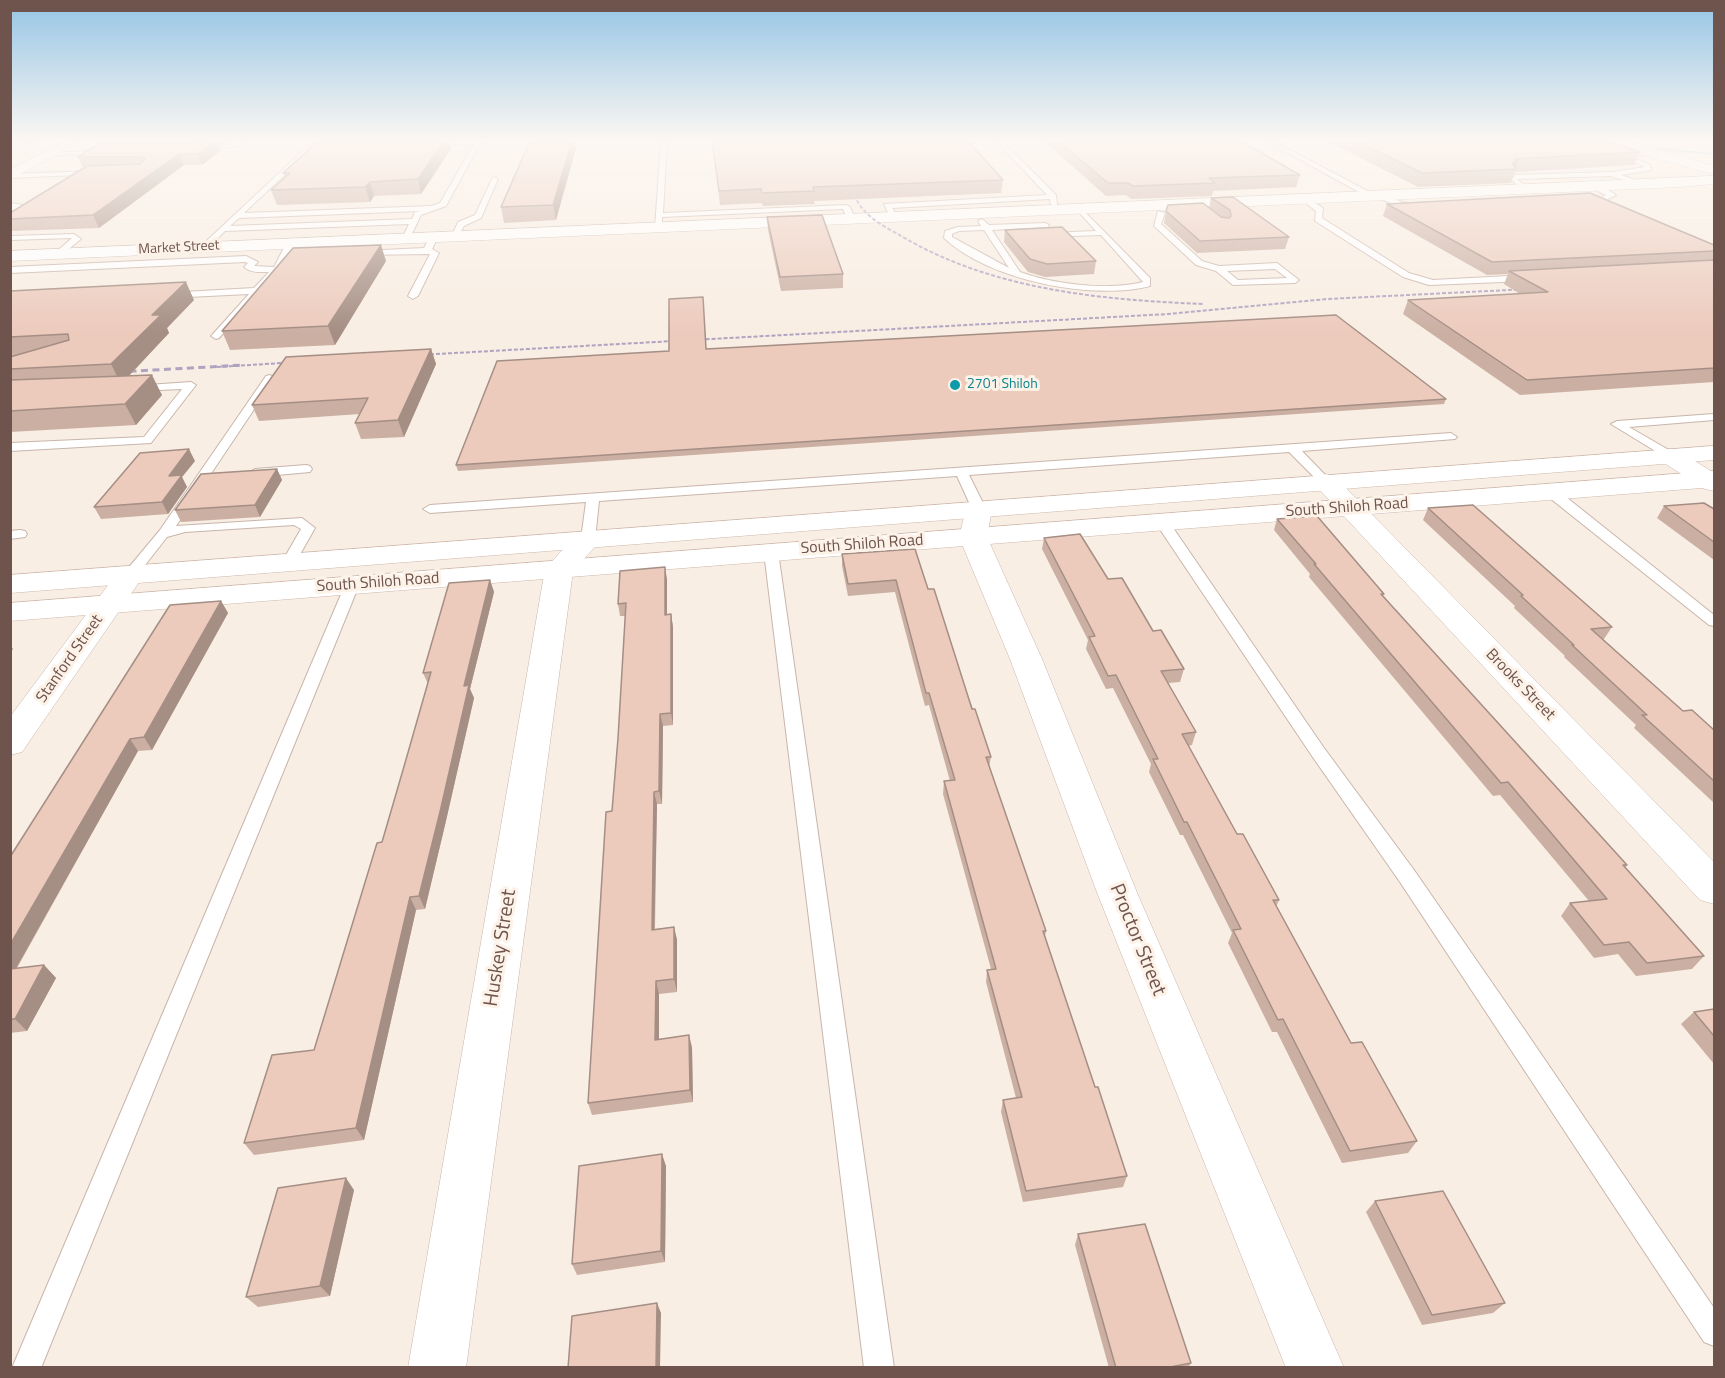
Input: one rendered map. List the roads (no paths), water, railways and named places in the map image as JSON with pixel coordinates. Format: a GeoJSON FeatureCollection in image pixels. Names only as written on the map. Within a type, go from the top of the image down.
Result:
{"type":"FeatureCollection","features":[{"type":"Feature","properties":{"kind":"street","name":"Market Street"},"geometry":{"type":"LineString","coordinates":[[10,256],[406,238],[431,244],[454,236],[658,221],[851,219],[977,213],[1043,205]]}},
{"type":"Feature","properties":{"kind":"street","name":"Market Street"},"geometry":{"type":"LineString","coordinates":[[1061,205],[1080,209],[1156,210],[1220,205]]}},
{"type":"Feature","properties":{"kind":"street","name":"South Shiloh Road"},"geometry":{"type":"LineString","coordinates":[[10,612],[771,552],[976,523],[1326,482],[1714,453]]}},
{"type":"Feature","properties":{"kind":"street"},"geometry":{"type":"LineString","coordinates":[[1670,456],[1712,481]]}},
{"type":"Feature","properties":{"kind":"street","name":"South Shiloh Road"},"geometry":{"type":"LineString","coordinates":[[10,584],[588,539],[976,523],[1162,522],[1712,481]]}},
{"type":"Feature","properties":{"kind":"street","name":"Brooks Street"},"geometry":{"type":"LineString","coordinates":[[1326,482],[1714,888]]}},
{"type":"Feature","properties":{"kind":"street","name":"Proctor Street"},"geometry":{"type":"LineString","coordinates":[[976,523],[1118,895],[1315,1368]]}},
{"type":"Feature","properties":{"kind":"street"},"geometry":{"type":"LineString","coordinates":[[559,569],[588,539]]}},
{"type":"Feature","properties":{"kind":"street","name":"Huskey Street"},"geometry":{"type":"LineString","coordinates":[[437,1368],[559,569]]}},
{"type":"Feature","properties":{"kind":"street","name":"Stanford Street"},"geometry":{"type":"LineString","coordinates":[[10,743],[130,575]]}},
{"type":"Feature","properties":{"kind":"lane"},"geometry":{"type":"LineString","coordinates":[[10,211],[20,206],[13,205]]}},
{"type":"Feature","properties":{"kind":"lane"},"geometry":{"type":"LineString","coordinates":[[204,247],[248,205]]}},
{"type":"Feature","properties":{"kind":"lane"},"geometry":{"type":"LineString","coordinates":[[406,238],[418,214],[439,205]]}},
{"type":"Feature","properties":{"kind":"lane"},"geometry":{"type":"LineString","coordinates":[[454,236],[461,224],[478,216],[483,205]]}},
{"type":"Feature","properties":{"kind":"lane"},"geometry":{"type":"LineString","coordinates":[[658,221],[659,205]]}},
{"type":"Feature","properties":{"kind":"lane"},"geometry":{"type":"LineString","coordinates":[[894,217],[888,206],[946,205]]}},
{"type":"Feature","properties":{"kind":"lane"},"geometry":{"type":"LineString","coordinates":[[1314,205],[1320,210],[1318,219],[1406,275],[1432,283],[1536,278]]}},
{"type":"Feature","properties":{"kind":"lane"},"geometry":{"type":"LineString","coordinates":[[1413,205],[1429,207]]}},
{"type":"Feature","properties":{"kind":"lane"},"geometry":{"type":"LineString","coordinates":[[237,216],[433,208]]}},
{"type":"Feature","properties":{"kind":"lane"},"geometry":{"type":"LineString","coordinates":[[1045,225],[958,229],[948,233],[948,238],[961,248],[1030,279],[1095,288],[1131,288],[1147,284],[1147,280],[1080,209]]}},
{"type":"Feature","properties":{"kind":"lane"},"geometry":{"type":"LineString","coordinates":[[1203,211],[1156,210],[1156,224],[1198,263],[1219,269],[1277,266],[1295,280],[1236,283],[1219,269]]}},
{"type":"Feature","properties":{"kind":"lane"},"geometry":{"type":"LineString","coordinates":[[977,213],[1017,273]]}},
{"type":"Feature","properties":{"kind":"lane"},"geometry":{"type":"LineString","coordinates":[[223,229],[415,221]]}},
{"type":"Feature","properties":{"kind":"lane"},"geometry":{"type":"LineString","coordinates":[[1037,236],[1102,233]]}},
{"type":"Feature","properties":{"kind":"lane"},"geometry":{"type":"LineString","coordinates":[[10,238],[74,236],[76,239],[59,254]]}},
{"type":"Feature","properties":{"kind":"lane"},"geometry":{"type":"LineString","coordinates":[[993,238],[1004,237]]}},
{"type":"Feature","properties":{"kind":"lane"},"geometry":{"type":"LineString","coordinates":[[216,336],[276,269],[290,244]]}},
{"type":"Feature","properties":{"kind":"lane"},"geometry":{"type":"LineString","coordinates":[[348,254],[431,244],[435,253],[413,296]]}},
{"type":"Feature","properties":{"kind":"lane"},"geometry":{"type":"LineString","coordinates":[[10,270],[246,259],[254,261],[248,267],[257,270],[276,269]]}},
{"type":"Feature","properties":{"kind":"lane"},"geometry":{"type":"LineString","coordinates":[[163,296],[257,291]]}},
{"type":"Feature","properties":{"kind":"lane"},"geometry":{"type":"LineString","coordinates":[[130,575],[165,533],[270,378]]}},
{"type":"Feature","properties":{"kind":"lane"},"geometry":{"type":"LineString","coordinates":[[10,447],[147,440],[191,386],[123,389]]}},
{"type":"Feature","properties":{"kind":"lane"},"geometry":{"type":"LineString","coordinates":[[1670,456],[1617,424],[1714,417]]}},
{"type":"Feature","properties":{"kind":"lane"},"geometry":{"type":"LineString","coordinates":[[430,509],[1451,437]]}},
{"type":"Feature","properties":{"kind":"lane"},"geometry":{"type":"LineString","coordinates":[[10,459],[25,446]]}},
{"type":"Feature","properties":{"kind":"lane"},"geometry":{"type":"LineString","coordinates":[[1292,448],[1326,482]]}},
{"type":"Feature","properties":{"kind":"lane"},"geometry":{"type":"LineString","coordinates":[[247,473],[306,469]]}},
{"type":"Feature","properties":{"kind":"lane"},"geometry":{"type":"LineString","coordinates":[[961,472],[976,523]]}},
{"type":"Feature","properties":{"kind":"lane"},"geometry":{"type":"LineString","coordinates":[[203,476],[225,475]]}},
{"type":"Feature","properties":{"kind":"lane"},"geometry":{"type":"LineString","coordinates":[[1551,492],[1714,622]]}},
{"type":"Feature","properties":{"kind":"lane"},"geometry":{"type":"LineString","coordinates":[[588,539],[593,497]]}},
{"type":"Feature","properties":{"kind":"lane"},"geometry":{"type":"LineString","coordinates":[[165,533],[185,528],[297,521],[308,528],[289,562]]}},
{"type":"Feature","properties":{"kind":"lane"},"geometry":{"type":"LineString","coordinates":[[1162,522],[1318,752],[1407,876],[1714,1332]]}},
{"type":"Feature","properties":{"kind":"lane"},"geometry":{"type":"LineString","coordinates":[[771,552],[879,1368]]}},
{"type":"Feature","properties":{"kind":"lane"},"geometry":{"type":"LineString","coordinates":[[26,1368],[352,585]]}},
{"type":"Feature","properties":{"kind":"railway"},"geometry":{"type":"LineString","coordinates":[[860,205],[876,221],[938,255],[1011,280],[1088,295],[1204,304]]}},
{"type":"Feature","properties":{"kind":"railway"},"geometry":{"type":"LineString","coordinates":[[418,355],[1168,314],[1327,299],[1529,289]]}},
{"type":"Feature","properties":{"kind":"railway"},"geometry":{"type":"LineString","coordinates":[[217,367],[298,362]]}},
{"type":"Feature","properties":{"kind":"railway"},"geometry":{"type":"LineString","coordinates":[[118,372],[244,365]]}},
{"type":"Feature","properties":{"kind":"place","name":"2701 Shiloh"},"geometry":{"type":"Point","coordinates":[955,385]}}]}
